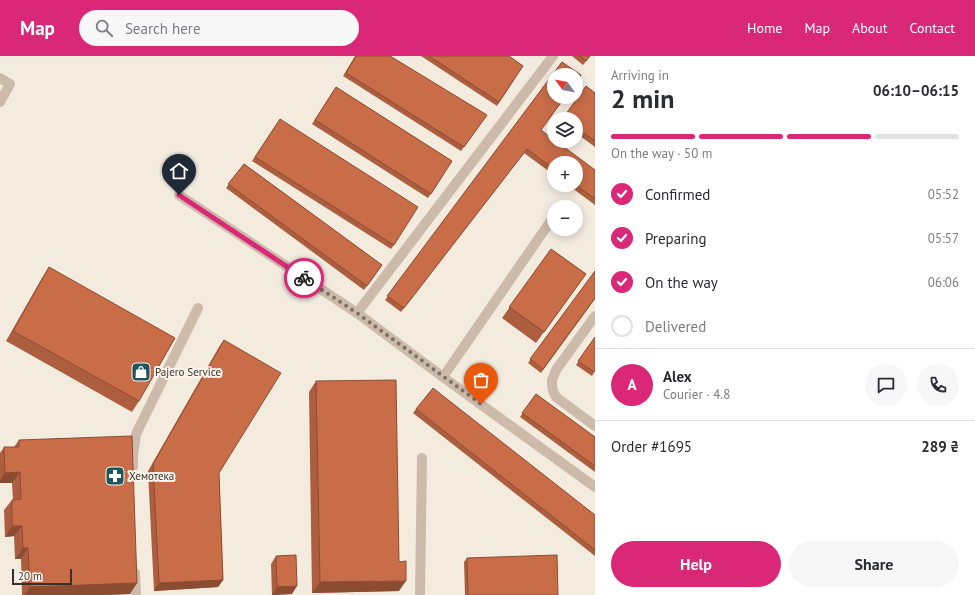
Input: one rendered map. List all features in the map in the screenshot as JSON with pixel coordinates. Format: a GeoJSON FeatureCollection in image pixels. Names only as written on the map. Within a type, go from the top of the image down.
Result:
{"type":"FeatureCollection","features":[{"type":"Feature","properties":{"kind":"lane"},"geometry":{"type":"LineString","coordinates":[[357,313],[553,56]]}},
{"type":"Feature","properties":{"kind":"lane"},"geometry":{"type":"LineString","coordinates":[[0,78],[10,84],[0,102]]}},
{"type":"Feature","properties":{"kind":"lane"},"geometry":{"type":"LineString","coordinates":[[179,195],[357,313],[595,487]]}},
{"type":"Feature","properties":{"kind":"lane"},"geometry":{"type":"LineString","coordinates":[[443,377],[547,226]]}},
{"type":"Feature","properties":{"kind":"lane"},"geometry":{"type":"LineString","coordinates":[[133,478],[133,455],[136,434],[198,308]]}},
{"type":"Feature","properties":{"kind":"lane"},"geometry":{"type":"LineString","coordinates":[[595,316],[556,370],[552,380],[552,385],[556,397],[595,426]]}},
{"type":"Feature","properties":{"kind":"lane"},"geometry":{"type":"LineString","coordinates":[[420,595],[422,458]]}},
{"type":"Feature","properties":{"kind":"lane"},"geometry":{"type":"LineString","coordinates":[[135,564],[136,595]]}},
{"type":"Feature","properties":{"kind":"building"},"geometry":{"type":"Polygon","coordinates":[[[356,56],[390,56],[487,115],[464,147],[346,73],[356,56]]]}},
{"type":"Feature","properties":{"kind":"building"},"geometry":{"type":"Polygon","coordinates":[[[429,56],[509,56],[523,66],[499,102],[429,56]]]}},
{"type":"Feature","properties":{"kind":"building"},"geometry":{"type":"Polygon","coordinates":[[[580,56],[590,56],[586,61],[580,56]]]}},
{"type":"Feature","properties":{"kind":"building"},"geometry":{"type":"Polygon","coordinates":[[[562,62],[571,68],[558,68],[562,62]]]}},
{"type":"Feature","properties":{"kind":"building"},"geometry":{"type":"Polygon","coordinates":[[[547,82],[547,104],[560,104],[554,112],[547,112],[547,122],[541,130],[547,135],[547,148],[565,148],[576,156],[547,156],[547,164],[527,149],[404,308],[387,296],[547,82]]]}},
{"type":"Feature","properties":{"kind":"building"},"geometry":{"type":"Polygon","coordinates":[[[586,86],[595,93],[595,141],[583,133],[583,112],[567,112],[573,104],[583,104],[583,90],[586,86]]]}},
{"type":"Feature","properties":{"kind":"building"},"geometry":{"type":"Polygon","coordinates":[[[336,87],[452,161],[431,194],[315,120],[336,87]]]}},
{"type":"Feature","properties":{"kind":"building"},"geometry":{"type":"Polygon","coordinates":[[[280,119],[418,207],[394,245],[255,157],[280,119]]]}},
{"type":"Feature","properties":{"kind":"building"},"geometry":{"type":"Polygon","coordinates":[[[583,161],[595,170],[595,199],[583,190],[583,161]]]}},
{"type":"Feature","properties":{"kind":"building"},"geometry":{"type":"Polygon","coordinates":[[[244,164],[382,265],[367,286],[228,184],[244,164]]]}},
{"type":"Feature","properties":{"kind":"building"},"geometry":{"type":"Polygon","coordinates":[[[551,249],[586,274],[544,332],[509,307],[551,249]]]}},
{"type":"Feature","properties":{"kind":"building"},"geometry":{"type":"Polygon","coordinates":[[[49,267],[175,338],[139,401],[13,331],[49,267]]]}},
{"type":"Feature","properties":{"kind":"building"},"geometry":{"type":"Polygon","coordinates":[[[595,271],[595,298],[543,369],[530,359],[595,271]]]}},
{"type":"Feature","properties":{"kind":"building"},"geometry":{"type":"Polygon","coordinates":[[[595,337],[595,371],[594,372],[578,361],[595,337]]]}},
{"type":"Feature","properties":{"kind":"building"},"geometry":{"type":"Polygon","coordinates":[[[224,340],[281,373],[219,473],[223,580],[159,583],[153,464],[224,340]]]}},
{"type":"Feature","properties":{"kind":"building"},"geometry":{"type":"Polygon","coordinates":[[[396,380],[399,562],[406,561],[406,581],[320,582],[316,381],[396,380]]]}},
{"type":"Feature","properties":{"kind":"building"},"geometry":{"type":"Polygon","coordinates":[[[433,388],[595,515],[595,550],[416,409],[433,388]]]}},
{"type":"Feature","properties":{"kind":"building"},"geometry":{"type":"Polygon","coordinates":[[[536,394],[595,437],[595,466],[522,413],[536,394]]]}},
{"type":"Feature","properties":{"kind":"building"},"geometry":{"type":"Polygon","coordinates":[[[132,436],[137,583],[30,587],[28,548],[23,548],[22,526],[12,526],[12,500],[21,499],[20,472],[5,473],[4,447],[19,447],[19,440],[132,436]]]}},
{"type":"Feature","properties":{"kind":"building"},"geometry":{"type":"Polygon","coordinates":[[[296,555],[297,586],[277,587],[276,556],[296,555]]]}},
{"type":"Feature","properties":{"kind":"building"},"geometry":{"type":"Polygon","coordinates":[[[557,555],[558,595],[468,595],[467,558],[557,555]]]}},
{"type":"Feature","properties":{"kind":"way so far"},"geometry":{"type":"LineString","coordinates":[[304,278],[357,313],[481,404]]}},
{"type":"Feature","properties":{"kind":"place","name":"Pajero Service"},"geometry":{"type":"Point","coordinates":[141,372]}},
{"type":"Feature","properties":{"kind":"place","name":"Хемотека"},"geometry":{"type":"Point","coordinates":[115,476]}},
{"type":"Feature","properties":{"kind":"route"},"geometry":{"type":"LineString","coordinates":[[179,195],[304,278]]}}]}
